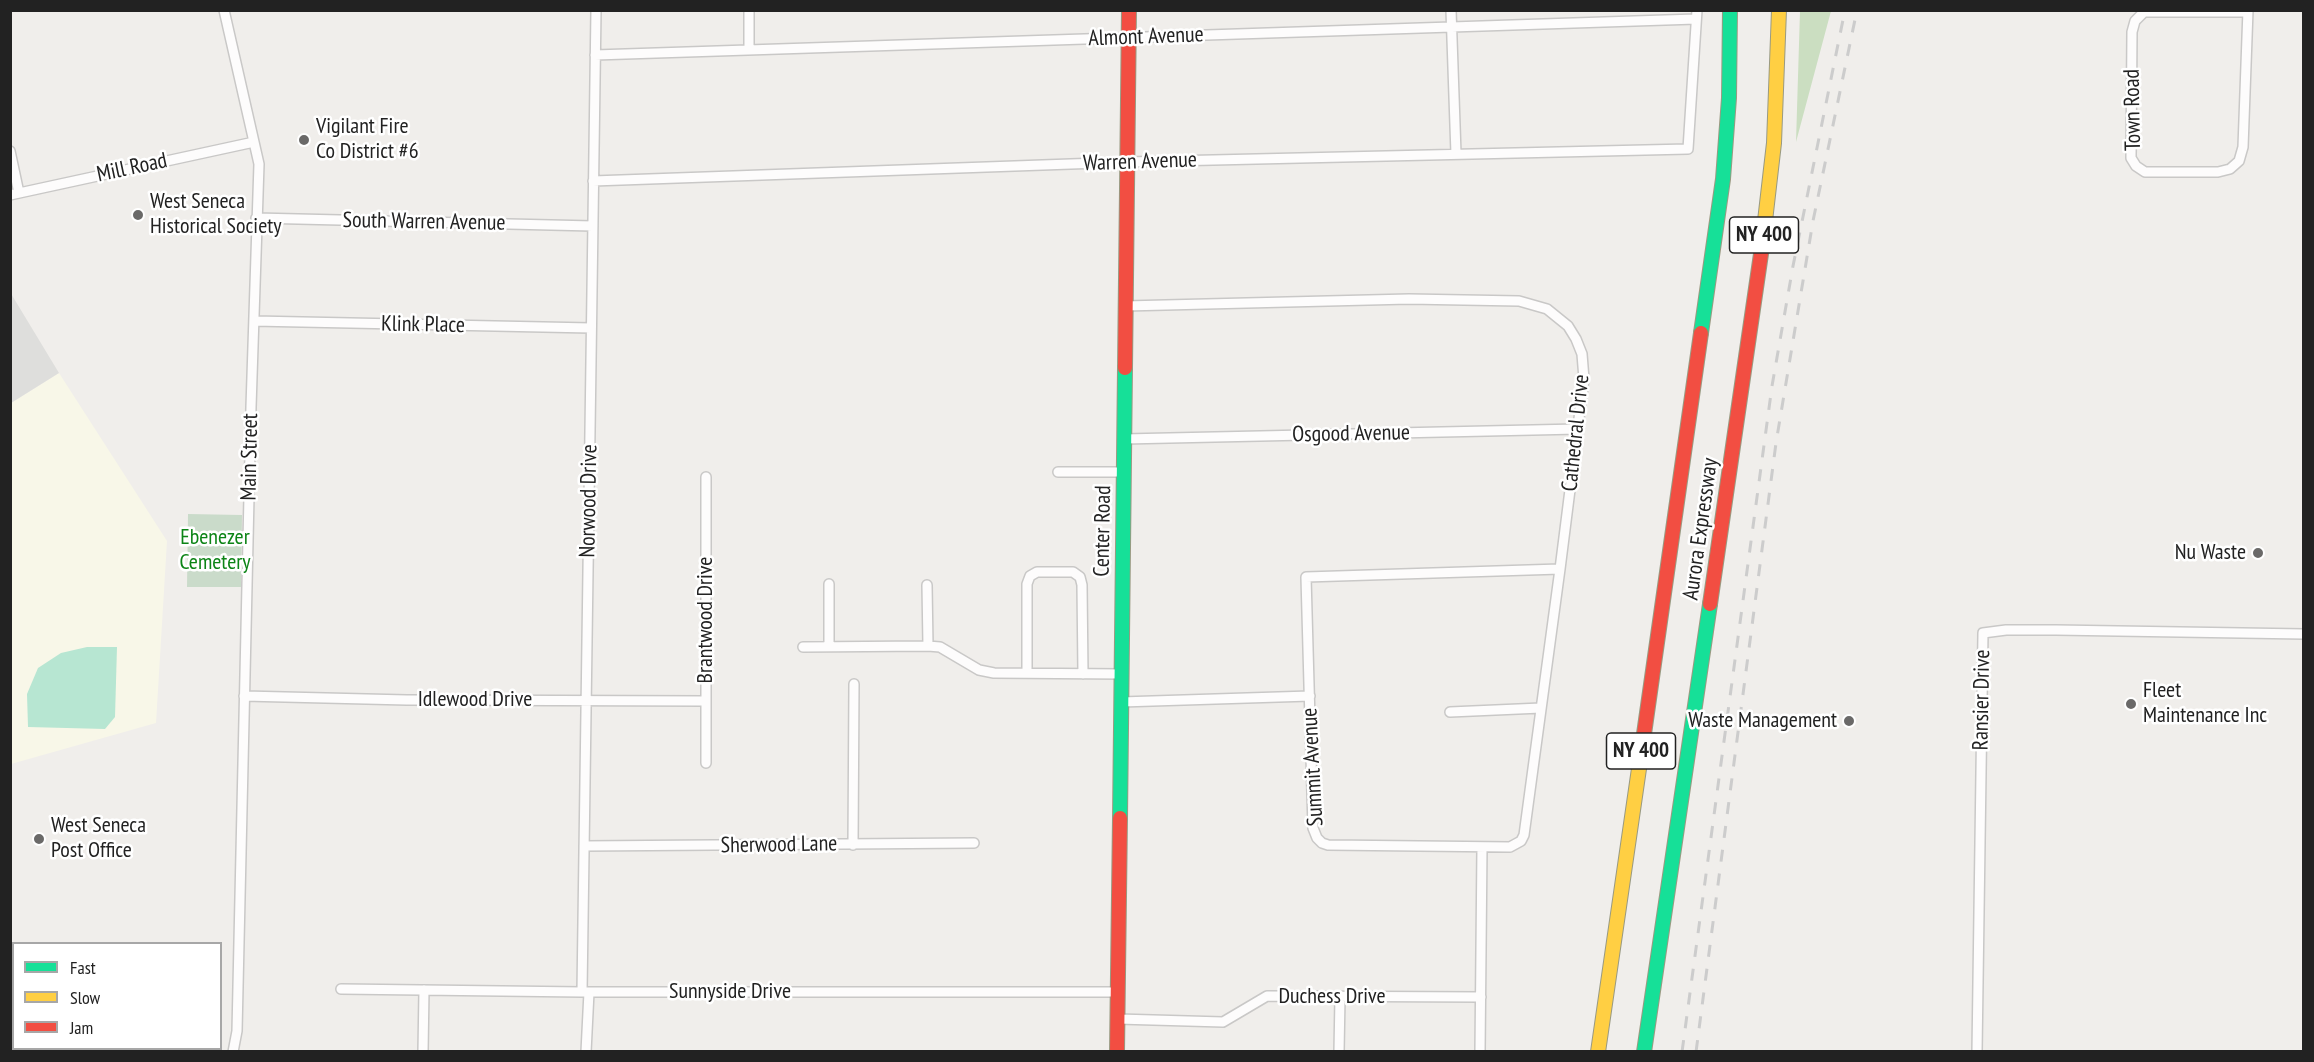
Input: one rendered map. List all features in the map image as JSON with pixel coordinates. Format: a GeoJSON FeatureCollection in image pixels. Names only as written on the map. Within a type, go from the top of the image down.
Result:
{"type":"FeatureCollection","features":[{"type":"Feature","properties":{"kind":"main road","name":"Center Road"},"geometry":{"type":"LineString","coordinates":[[1118,1052],[1129,10]]}},
{"type":"Feature","properties":{"kind":"main road","name":"Aurora Expressway"},"geometry":{"type":"LineString","coordinates":[[1598,1052],[1723,178],[1729,98],[1730,10]]}},
{"type":"Feature","properties":{"kind":"main road","name":"Aurora Expressway"},"geometry":{"type":"LineString","coordinates":[[1644,1052],[1766,223],[1774,143],[1779,10]]}},
{"type":"Feature","properties":{"kind":"street","name":"Main Street"},"geometry":{"type":"LineString","coordinates":[[224,10],[259,164],[237,1031],[233,1052]]}},
{"type":"Feature","properties":{"kind":"street","name":"Norwood Drive"},"geometry":{"type":"LineString","coordinates":[[586,1052],[584,846],[596,10]]}},
{"type":"Feature","properties":{"kind":"street"},"geometry":{"type":"LineString","coordinates":[[748,50],[749,10]]}},
{"type":"Feature","properties":{"kind":"street"},"geometry":{"type":"LineString","coordinates":[[1451,10],[1456,153]]}},
{"type":"Feature","properties":{"kind":"street","name":"Town Road"},"geometry":{"type":"LineString","coordinates":[[2248,11],[2243,147],[2239,160],[2230,169],[2218,172],[2145,172],[2136,166],[2131,158],[2132,32],[2135,21],[2144,12],[2248,11]]}},
{"type":"Feature","properties":{"kind":"street","name":"Almont Avenue"},"geometry":{"type":"LineString","coordinates":[[595,55],[1128,38],[1696,15]]}},
{"type":"Feature","properties":{"kind":"street","name":"Warren Avenue"},"geometry":{"type":"LineString","coordinates":[[593,181],[1127,162],[1688,149],[1696,15]]}},
{"type":"Feature","properties":{"kind":"street","name":"Mill Road"},"geometry":{"type":"LineString","coordinates":[[15,194],[254,142]]}},
{"type":"Feature","properties":{"kind":"street"},"geometry":{"type":"LineString","coordinates":[[10,151],[15,194]]}},
{"type":"Feature","properties":{"kind":"street","name":"South Warren Avenue"},"geometry":{"type":"LineString","coordinates":[[256,218],[592,226]]}},
{"type":"Feature","properties":{"kind":"street","name":"Cathedral Drive"},"geometry":{"type":"LineString","coordinates":[[1125,306],[1409,299],[1519,301],[1546,309],[1568,326],[1582,354],[1584,379],[1524,835],[1521,841],[1510,848],[1482,847]]}},
{"type":"Feature","properties":{"kind":"street","name":"Klink Place"},"geometry":{"type":"LineString","coordinates":[[254,321],[591,328]]}},
{"type":"Feature","properties":{"kind":"street","name":"Osgood Avenue"},"geometry":{"type":"LineString","coordinates":[[1124,439],[1578,429]]}},
{"type":"Feature","properties":{"kind":"street"},"geometry":{"type":"LineString","coordinates":[[1058,472],[1124,472]]}},
{"type":"Feature","properties":{"kind":"street","name":"Brantwood Drive"},"geometry":{"type":"LineString","coordinates":[[706,477],[706,763]]}},
{"type":"Feature","properties":{"kind":"street","name":"Summit Avenue"},"geometry":{"type":"LineString","coordinates":[[1482,847],[1328,845],[1317,838],[1314,828],[1306,578],[1560,569]]}},
{"type":"Feature","properties":{"kind":"street"},"geometry":{"type":"LineString","coordinates":[[1027,673],[1027,584],[1030,576],[1037,572],[1073,572],[1080,577],[1082,585],[1083,674]]}},
{"type":"Feature","properties":{"kind":"street"},"geometry":{"type":"LineString","coordinates":[[829,584],[829,647]]}},
{"type":"Feature","properties":{"kind":"street"},"geometry":{"type":"LineString","coordinates":[[927,585],[928,646]]}},
{"type":"Feature","properties":{"kind":"street","name":"Ransier Drive"},"geometry":{"type":"LineString","coordinates":[[1977,1052],[1983,633],[2006,630],[2056,630],[2304,634]]}},
{"type":"Feature","properties":{"kind":"street"},"geometry":{"type":"LineString","coordinates":[[803,647],[940,647],[979,670],[994,673],[1122,674]]}},
{"type":"Feature","properties":{"kind":"street"},"geometry":{"type":"LineString","coordinates":[[853,844],[854,684]]}},
{"type":"Feature","properties":{"kind":"street","name":"Idlewood Drive"},"geometry":{"type":"LineString","coordinates":[[244,696],[705,701]]}},
{"type":"Feature","properties":{"kind":"street"},"geometry":{"type":"LineString","coordinates":[[1121,702],[1310,696]]}},
{"type":"Feature","properties":{"kind":"street"},"geometry":{"type":"LineString","coordinates":[[1450,712],[1541,708]]}},
{"type":"Feature","properties":{"kind":"street","name":"Sherwood Lane"},"geometry":{"type":"LineString","coordinates":[[584,846],[974,843]]}},
{"type":"Feature","properties":{"kind":"street"},"geometry":{"type":"LineString","coordinates":[[1480,1052],[1482,847]]}},
{"type":"Feature","properties":{"kind":"street","name":"Sunnyside Drive"},"geometry":{"type":"LineString","coordinates":[[341,989],[585,992],[1118,992]]}},
{"type":"Feature","properties":{"kind":"street"},"geometry":{"type":"LineString","coordinates":[[423,1052],[424,990]]}},
{"type":"Feature","properties":{"kind":"street","name":"Duchess Drive"},"geometry":{"type":"LineString","coordinates":[[1118,1019],[1223,1022],[1267,996],[1481,997]]}},
{"type":"Feature","properties":{"kind":"street"},"geometry":{"type":"LineString","coordinates":[[1340,997],[1340,1052]]}},
{"type":"Feature","properties":{"kind":"shaded area"},"geometry":{"type":"Polygon","coordinates":[[[10,292],[59,373],[11,403],[10,403],[10,292]]]}},
{"type":"Feature","properties":{"kind":"shaded area"},"geometry":{"type":"Polygon","coordinates":[[[59,373],[167,541],[156,723],[11,764],[11,403],[59,373]]]}},
{"type":"Feature","properties":{"kind":"green space"},"geometry":{"type":"Polygon","coordinates":[[[1800,11],[1831,11],[1796,142],[1800,11]]]}},
{"type":"Feature","properties":{"kind":"green space","name":"Ebenezer Cemetery"},"geometry":{"type":"Polygon","coordinates":[[[188,514],[242,515],[241,587],[187,587],[188,514]]]}},
{"type":"Feature","properties":{"kind":"green space"},"geometry":{"type":"Polygon","coordinates":[[[87,647],[117,647],[115,717],[105,729],[28,727],[27,694],[38,668],[61,653],[87,647]]]}},
{"type":"Feature","properties":{"kind":"railway"},"geometry":{"type":"LineString","coordinates":[[1682,1052],[1772,386],[1793,266],[1845,10]]}},
{"type":"Feature","properties":{"kind":"railway"},"geometry":{"type":"LineString","coordinates":[[1696,1052],[1776,443],[1813,221],[1857,10]]}},
{"type":"Feature","properties":{"kind":"traffic: fast"},"geometry":{"type":"LineString","coordinates":[[1701,333],[1723,179],[1729,98],[1730,10]]}},
{"type":"Feature","properties":{"kind":"traffic: fast"},"geometry":{"type":"LineString","coordinates":[[1120,818],[1125,368]]}},
{"type":"Feature","properties":{"kind":"traffic: fast"},"geometry":{"type":"LineString","coordinates":[[1644,1052],[1710,604]]}},
{"type":"Feature","properties":{"kind":"traffic: slow"},"geometry":{"type":"LineString","coordinates":[[1762,247],[1774,143],[1779,10]]}},
{"type":"Feature","properties":{"kind":"traffic: slow"},"geometry":{"type":"LineString","coordinates":[[1598,1052],[1643,741]]}},
{"type":"Feature","properties":{"kind":"traffic: jam"},"geometry":{"type":"LineString","coordinates":[[1125,368],[1129,10]]}},
{"type":"Feature","properties":{"kind":"traffic: jam"},"geometry":{"type":"LineString","coordinates":[[1710,604],[1762,247]]}},
{"type":"Feature","properties":{"kind":"traffic: jam"},"geometry":{"type":"LineString","coordinates":[[1643,741],[1701,333]]}},
{"type":"Feature","properties":{"kind":"traffic: jam"},"geometry":{"type":"LineString","coordinates":[[1117,1052],[1120,818]]}},
{"type":"Feature","properties":{"kind":"place","name":"Vigilant Fire Co District #6"},"geometry":{"type":"Point","coordinates":[304,140]}},
{"type":"Feature","properties":{"kind":"place","name":"West Seneca Historical Society"},"geometry":{"type":"Point","coordinates":[138,215]}},
{"type":"Feature","properties":{"kind":"place","name":"Nu Waste"},"geometry":{"type":"Point","coordinates":[2258,553]}},
{"type":"Feature","properties":{"kind":"place","name":"Fleet Maintenance Inc"},"geometry":{"type":"Point","coordinates":[2131,704]}},
{"type":"Feature","properties":{"kind":"place","name":"Waste Management"},"geometry":{"type":"Point","coordinates":[1849,721]}},
{"type":"Feature","properties":{"kind":"place","name":"West Seneca Post Office"},"geometry":{"type":"Point","coordinates":[39,839]}}]}
